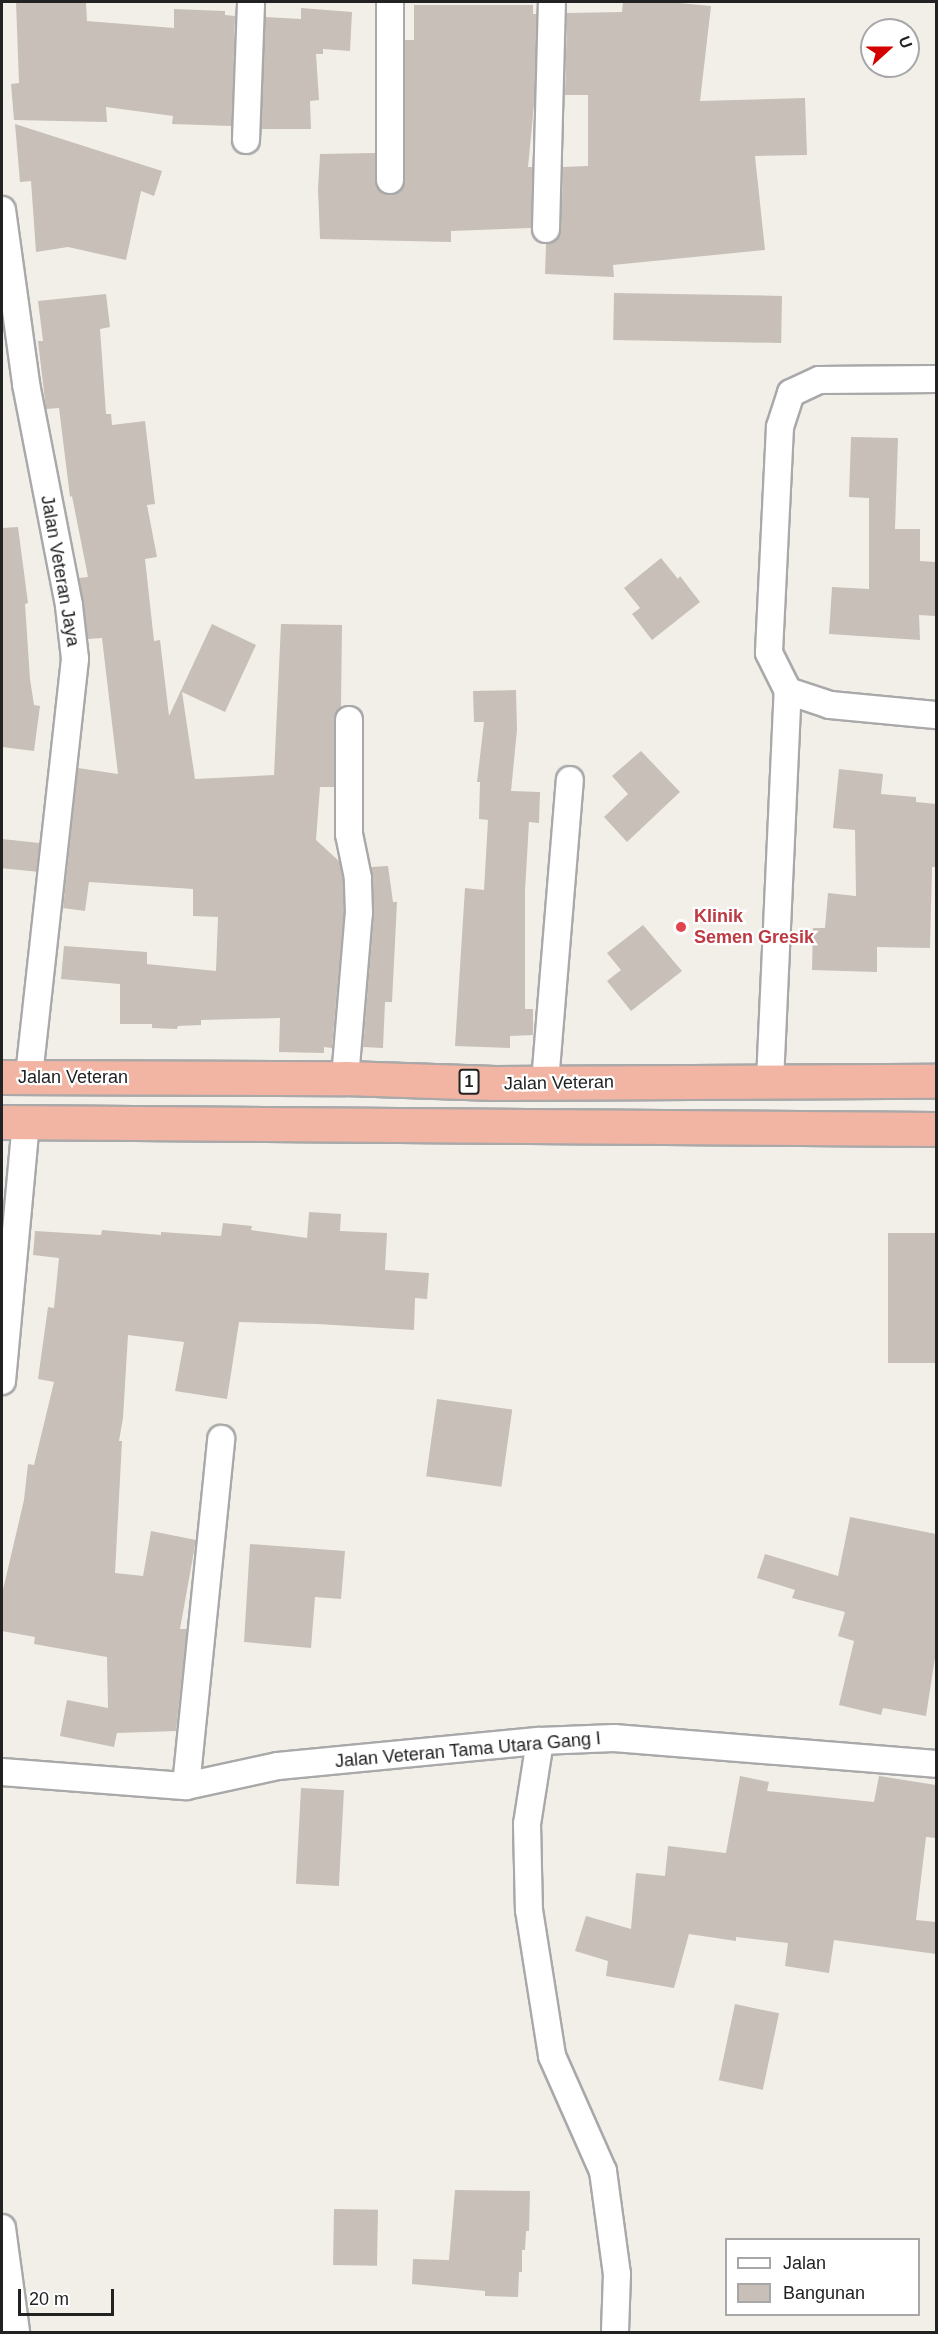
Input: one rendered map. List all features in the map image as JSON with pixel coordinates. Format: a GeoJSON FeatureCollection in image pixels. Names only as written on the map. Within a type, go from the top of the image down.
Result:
{"type":"FeatureCollection","features":[{"type":"Feature","properties":{"kind":"highway","name":"Jalan Veteran"},"geometry":{"type":"LineString","coordinates":[[15,1077],[345,1078],[545,1082],[936,1081]]}},
{"type":"Feature","properties":{"kind":"highway"},"geometry":{"type":"LineString","coordinates":[[14,1122],[936,1129]]}},
{"type":"Feature","properties":{"kind":"street"},"geometry":{"type":"LineString","coordinates":[[246,140],[251,2]]}},
{"type":"Feature","properties":{"kind":"street"},"geometry":{"type":"LineString","coordinates":[[390,2],[390,180]]}},
{"type":"Feature","properties":{"kind":"street"},"geometry":{"type":"LineString","coordinates":[[546,229],[552,2]]}},
{"type":"Feature","properties":{"kind":"street","name":"Jalan Veteran Jaya"},"geometry":{"type":"LineString","coordinates":[[2,210],[26,384],[69,606],[75,659],[15,1077]]}},
{"type":"Feature","properties":{"kind":"street"},"geometry":{"type":"LineString","coordinates":[[770,1082],[788,691],[769,653],[780,427],[791,393],[819,380],[936,379]]}},
{"type":"Feature","properties":{"kind":"street"},"geometry":{"type":"LineString","coordinates":[[788,691],[830,705],[936,715]]}},
{"type":"Feature","properties":{"kind":"street"},"geometry":{"type":"LineString","coordinates":[[345,1078],[359,913],[358,878],[349,834],[350,720]]}},
{"type":"Feature","properties":{"kind":"street"},"geometry":{"type":"LineString","coordinates":[[545,1082],[570,780]]}},
{"type":"Feature","properties":{"kind":"street"},"geometry":{"type":"LineString","coordinates":[[2,1381],[14,1122]]}},
{"type":"Feature","properties":{"kind":"street"},"geometry":{"type":"LineString","coordinates":[[186,1786],[221,1438]]}},
{"type":"Feature","properties":{"kind":"street","name":"Jalan Veteran Tama Utara Gang I"},"geometry":{"type":"LineString","coordinates":[[2,1772],[186,1786],[278,1766],[540,1741],[614,1738],[936,1764]]}},
{"type":"Feature","properties":{"kind":"street"},"geometry":{"type":"LineString","coordinates":[[540,1741],[527,1824],[529,1910],[552,2056],[603,2171],[617,2274],[615,2332]]}},
{"type":"Feature","properties":{"kind":"street"},"geometry":{"type":"LineString","coordinates":[[2,2228],[16,2332]]}},
{"type":"Feature","properties":{"kind":"building"},"geometry":{"type":"Polygon","coordinates":[[[16,2],[86,2],[87,21],[174,28],[174,9],[225,11],[225,15],[235,16],[232,126],[172,124],[173,116],[106,107],[107,122],[14,120],[11,84],[19,83],[16,2]]]}},
{"type":"Feature","properties":{"kind":"building"},"geometry":{"type":"Polygon","coordinates":[[[623,2],[668,2],[711,6],[700,101],[805,98],[807,155],[755,156],[765,250],[613,265],[614,277],[545,274],[546,244],[554,242],[561,230],[563,167],[588,166],[588,95],[565,95],[567,13],[622,12],[623,2]]]}},
{"type":"Feature","properties":{"kind":"building"},"geometry":{"type":"Polygon","coordinates":[[[414,5],[533,5],[533,14],[537,14],[535,95],[528,167],[533,167],[531,228],[451,231],[451,242],[320,239],[318,189],[320,154],[375,153],[377,188],[391,195],[403,187],[405,40],[414,40],[414,5]]]}},
{"type":"Feature","properties":{"kind":"building"},"geometry":{"type":"Polygon","coordinates":[[[301,8],[352,12],[350,51],[323,49],[323,54],[316,54],[319,100],[310,101],[311,129],[261,129],[265,17],[301,19],[301,8]]]}},
{"type":"Feature","properties":{"kind":"building"},"geometry":{"type":"Polygon","coordinates":[[[15,124],[162,171],[154,196],[141,191],[126,260],[68,247],[36,252],[31,181],[20,182],[15,124]]]}},
{"type":"Feature","properties":{"kind":"building"},"geometry":{"type":"Polygon","coordinates":[[[614,293],[782,296],[781,343],[613,340],[614,293]]]}},
{"type":"Feature","properties":{"kind":"building"},"geometry":{"type":"Polygon","coordinates":[[[106,294],[110,327],[100,329],[106,414],[111,414],[112,425],[145,421],[155,504],[147,505],[157,557],[145,559],[154,641],[160,640],[169,716],[212,624],[256,645],[225,712],[182,692],[195,779],[274,775],[281,624],[342,625],[341,708],[334,720],[334,787],[320,787],[316,840],[340,862],[343,880],[344,913],[332,1048],[324,1047],[324,1053],[279,1052],[280,1018],[201,1020],[201,1025],[178,1026],[177,1029],[152,1028],[152,1024],[120,1024],[120,984],[61,979],[64,946],[147,952],[147,964],[216,971],[218,917],[193,916],[193,889],[89,882],[85,911],[63,908],[78,768],[118,774],[102,638],[88,639],[79,578],[88,577],[72,496],[70,497],[59,408],[46,409],[38,341],[43,341],[38,301],[106,294]]]}},
{"type":"Feature","properties":{"kind":"building"},"geometry":{"type":"Polygon","coordinates":[[[851,437],[898,438],[895,529],[920,529],[920,561],[936,562],[936,616],[919,615],[920,640],[829,634],[832,587],[869,589],[869,498],[849,497],[851,437]]]}},
{"type":"Feature","properties":{"kind":"building"},"geometry":{"type":"Polygon","coordinates":[[[18,527],[28,603],[25,604],[30,679],[34,705],[40,706],[34,751],[2,747],[2,528],[18,527]]]}},
{"type":"Feature","properties":{"kind":"building"},"geometry":{"type":"Polygon","coordinates":[[[661,558],[678,579],[680,576],[700,602],[652,640],[632,614],[640,608],[624,588],[661,558]]]}},
{"type":"Feature","properties":{"kind":"building"},"geometry":{"type":"Polygon","coordinates":[[[516,690],[517,730],[511,791],[540,792],[539,823],[529,822],[525,891],[525,1009],[533,1009],[533,1035],[510,1036],[510,1048],[455,1046],[465,888],[484,890],[488,820],[479,819],[480,782],[477,782],[484,722],[474,722],[473,691],[516,690]]]}},
{"type":"Feature","properties":{"kind":"building"},"geometry":{"type":"Polygon","coordinates":[[[641,751],[680,792],[627,842],[604,817],[628,794],[612,776],[641,751]]]}},
{"type":"Feature","properties":{"kind":"building"},"geometry":{"type":"Polygon","coordinates":[[[839,769],[883,774],[881,794],[916,797],[916,802],[936,804],[936,867],[932,867],[930,948],[877,947],[877,972],[812,970],[813,928],[825,928],[828,893],[856,896],[855,830],[833,828],[839,769]]]}},
{"type":"Feature","properties":{"kind":"building"},"geometry":{"type":"Polygon","coordinates":[[[2,839],[40,843],[37,872],[2,868],[2,839]]]}},
{"type":"Feature","properties":{"kind":"building"},"geometry":{"type":"Polygon","coordinates":[[[388,866],[393,902],[397,902],[392,1002],[385,1002],[383,1048],[363,1047],[374,914],[371,867],[388,866]]]}},
{"type":"Feature","properties":{"kind":"building"},"geometry":{"type":"Polygon","coordinates":[[[643,925],[682,971],[631,1011],[607,981],[621,970],[607,953],[643,925]]]}},
{"type":"Feature","properties":{"kind":"building"},"geometry":{"type":"Polygon","coordinates":[[[309,1212],[341,1214],[340,1231],[387,1233],[385,1270],[429,1273],[427,1299],[415,1298],[414,1330],[239,1322],[227,1399],[175,1391],[184,1342],[128,1335],[123,1418],[119,1441],[122,1441],[115,1573],[143,1576],[151,1531],[196,1540],[180,1629],[187,1629],[176,1731],[117,1733],[114,1747],[60,1736],[67,1700],[108,1708],[107,1657],[34,1644],[35,1637],[2,1631],[2,1594],[24,1500],[28,1464],[34,1465],[54,1382],[38,1379],[48,1307],[54,1308],[59,1258],[33,1255],[35,1231],[101,1235],[102,1230],[161,1235],[161,1232],[221,1236],[223,1223],[252,1226],[251,1230],[307,1238],[309,1212]]]}},
{"type":"Feature","properties":{"kind":"building"},"geometry":{"type":"Polygon","coordinates":[[[888,1233],[936,1233],[936,1363],[888,1363],[888,1233]]]}},
{"type":"Feature","properties":{"kind":"building"},"geometry":{"type":"Polygon","coordinates":[[[437,1399],[512,1410],[501,1487],[426,1476],[437,1399]]]}},
{"type":"Feature","properties":{"kind":"building"},"geometry":{"type":"Polygon","coordinates":[[[850,1517],[936,1534],[936,1651],[926,1716],[883,1708],[881,1715],[839,1705],[854,1641],[838,1636],[845,1612],[792,1598],[795,1590],[757,1578],[765,1554],[838,1576],[850,1517]]]}},
{"type":"Feature","properties":{"kind":"building"},"geometry":{"type":"Polygon","coordinates":[[[250,1544],[345,1551],[341,1599],[315,1597],[311,1648],[244,1642],[250,1544]]]}},
{"type":"Feature","properties":{"kind":"building"},"geometry":{"type":"Polygon","coordinates":[[[740,1776],[769,1782],[767,1791],[874,1802],[879,1776],[936,1785],[936,1838],[926,1837],[916,1920],[936,1922],[936,1954],[834,1940],[829,1973],[785,1966],[788,1943],[736,1937],[736,1941],[689,1934],[674,1988],[606,1976],[608,1961],[575,1951],[586,1916],[631,1929],[636,1873],[665,1876],[668,1846],[726,1853],[740,1776]]]}},
{"type":"Feature","properties":{"kind":"building"},"geometry":{"type":"Polygon","coordinates":[[[301,1788],[344,1790],[339,1886],[296,1884],[301,1788]]]}},
{"type":"Feature","properties":{"kind":"building"},"geometry":{"type":"Polygon","coordinates":[[[735,2004],[779,2013],[763,2090],[719,2080],[735,2004]]]}},
{"type":"Feature","properties":{"kind":"building"},"geometry":{"type":"Polygon","coordinates":[[[455,2190],[530,2191],[529,2231],[526,2231],[525,2250],[522,2250],[522,2272],[519,2272],[518,2297],[485,2296],[485,2291],[412,2284],[413,2259],[449,2260],[455,2190]]]}},
{"type":"Feature","properties":{"kind":"building"},"geometry":{"type":"Polygon","coordinates":[[[334,2209],[378,2210],[377,2266],[333,2265],[334,2209]]]}},
{"type":"Feature","properties":{"kind":"place","name":"Klinik Semen Gresik"},"geometry":{"type":"Point","coordinates":[681,927]}}]}
